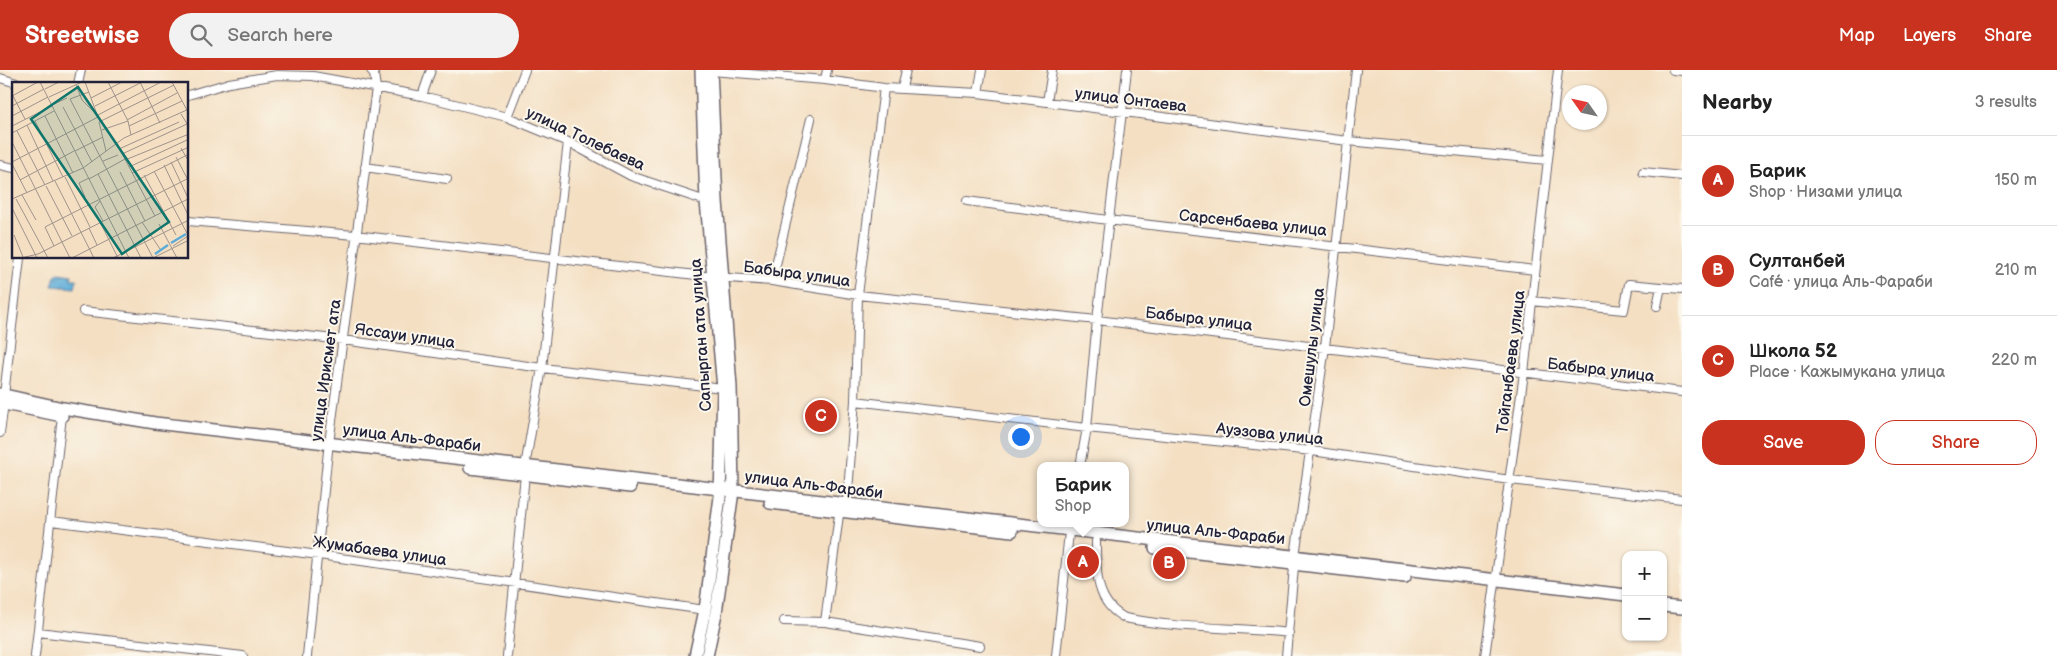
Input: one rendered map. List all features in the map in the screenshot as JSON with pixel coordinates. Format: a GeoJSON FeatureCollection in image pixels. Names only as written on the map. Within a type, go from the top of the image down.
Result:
{"type":"FeatureCollection","features":[{"type":"Feature","properties":{"kind":"main road","name":"Сапырган ата улица"},"geometry":{"type":"LineString","coordinates":[[707,656],[716,613],[726,494],[731,387],[718,277],[706,201],[708,70]]}},
{"type":"Feature","properties":{"kind":"main road","name":"Сапырган ата улица"},"geometry":{"type":"LineString","coordinates":[[695,656],[726,494],[717,201],[708,70]]}},
{"type":"Feature","properties":{"kind":"main road","name":"улица Аль-Фараби"},"geometry":{"type":"LineString","coordinates":[[2,399],[62,416],[154,430],[1037,527]]}},
{"type":"Feature","properties":{"kind":"main road","name":"улица Аль-Фараби"},"geometry":{"type":"LineString","coordinates":[[2,399],[328,448]]}},
{"type":"Feature","properties":{"kind":"main road","name":"улица Аль-Фараби"},"geometry":{"type":"LineString","coordinates":[[1041,527],[1295,561]]}},
{"type":"Feature","properties":{"kind":"main road","name":"улица Аль-Фараби"},"geometry":{"type":"LineString","coordinates":[[1069,530],[1096,541],[1295,561],[1494,584],[1622,601]]}},
{"type":"Feature","properties":{"kind":"main road","name":"улица Аль-Фараби"},"geometry":{"type":"LineString","coordinates":[[1494,584],[1622,595]]}},
{"type":"Feature","properties":{"kind":"main road"},"geometry":{"type":"LineString","coordinates":[[1667,599],[1682,601]]}},
{"type":"Feature","properties":{"kind":"main road"},"geometry":{"type":"LineString","coordinates":[[1667,606],[1682,608]]}},
{"type":"Feature","properties":{"kind":"street"},"geometry":{"type":"LineString","coordinates":[[371,70],[374,74],[376,88]]}},
{"type":"Feature","properties":{"kind":"street"},"geometry":{"type":"LineString","coordinates":[[422,96],[431,70]]}},
{"type":"Feature","properties":{"kind":"street"},"geometry":{"type":"LineString","coordinates":[[508,117],[525,70]]}},
{"type":"Feature","properties":{"kind":"street","name":"улица Онтаева"},"geometry":{"type":"LineString","coordinates":[[708,70],[772,73],[884,88],[978,93],[1348,141],[1547,160]]}},
{"type":"Feature","properties":{"kind":"street"},"geometry":{"type":"LineString","coordinates":[[825,80],[827,70]]}},
{"type":"Feature","properties":{"kind":"street"},"geometry":{"type":"LineString","coordinates":[[902,88],[906,70]]}},
{"type":"Feature","properties":{"kind":"street"},"geometry":{"type":"LineString","coordinates":[[978,93],[982,70]]}},
{"type":"Feature","properties":{"kind":"street"},"geometry":{"type":"LineString","coordinates":[[1047,102],[1052,70]]}},
{"type":"Feature","properties":{"kind":"street"},"geometry":{"type":"LineString","coordinates":[[1081,462],[1087,428],[1120,112],[1127,70]]}},
{"type":"Feature","properties":{"kind":"street","name":"Омешулы улица"},"geometry":{"type":"LineString","coordinates":[[1286,656],[1295,561],[1312,451],[1325,347],[1356,70]]}},
{"type":"Feature","properties":{"kind":"street","name":"Тойганбаева улица"},"geometry":{"type":"LineString","coordinates":[[1485,656],[1524,373],[1558,70]]}},
{"type":"Feature","properties":{"kind":"street"},"geometry":{"type":"LineString","coordinates":[[1672,70],[1682,71]]}},
{"type":"Feature","properties":{"kind":"street","name":"улица Толебаева"},"geometry":{"type":"LineString","coordinates":[[189,94],[229,83],[277,75],[313,76],[422,96],[508,117],[568,142],[631,176],[706,201]]}},
{"type":"Feature","properties":{"kind":"street"},"geometry":{"type":"LineString","coordinates":[[0,78],[13,82]]}},
{"type":"Feature","properties":{"kind":"street","name":"улица Ирисмет ата"},"geometry":{"type":"LineString","coordinates":[[307,656],[319,555],[328,448],[376,88]]}},
{"type":"Feature","properties":{"kind":"street"},"geometry":{"type":"LineString","coordinates":[[825,622],[855,400],[858,296],[884,88]]}},
{"type":"Feature","properties":{"kind":"street"},"geometry":{"type":"LineString","coordinates":[[772,281],[811,119]]}},
{"type":"Feature","properties":{"kind":"street"},"geometry":{"type":"LineString","coordinates":[[507,656],[525,471],[542,368],[568,142]]}},
{"type":"Feature","properties":{"kind":"street"},"geometry":{"type":"LineString","coordinates":[[365,167],[447,179]]}},
{"type":"Feature","properties":{"kind":"street"},"geometry":{"type":"LineString","coordinates":[[1643,172],[1682,176]]}},
{"type":"Feature","properties":{"kind":"street","name":"Сарсенбаева улица"},"geometry":{"type":"LineString","coordinates":[[967,201],[1108,220],[1337,245],[1535,270]]}},
{"type":"Feature","properties":{"kind":"street","name":"Бабыра улица"},"geometry":{"type":"LineString","coordinates":[[189,221],[355,235],[718,277],[772,281],[858,296],[1097,320],[1682,392]]}},
{"type":"Feature","properties":{"kind":"street"},"geometry":{"type":"LineString","coordinates":[[0,433],[2,399],[20,259]]}},
{"type":"Feature","properties":{"kind":"street"},"geometry":{"type":"LineString","coordinates":[[1532,301],[1624,310],[1629,284],[1682,289]]}},
{"type":"Feature","properties":{"kind":"street"},"geometry":{"type":"LineString","coordinates":[[1657,306],[1661,287]]}},
{"type":"Feature","properties":{"kind":"street","name":"Яссауи улица"},"geometry":{"type":"LineString","coordinates":[[83,311],[343,340],[542,368],[723,388]]}},
{"type":"Feature","properties":{"kind":"street","name":"Ауэзова улица"},"geometry":{"type":"LineString","coordinates":[[855,400],[1087,428],[1312,451],[1510,480],[1682,499]]}},
{"type":"Feature","properties":{"kind":"street"},"geometry":{"type":"LineString","coordinates":[[35,656],[62,416]]}},
{"type":"Feature","properties":{"kind":"street","name":"Жумабаева улица"},"geometry":{"type":"LineString","coordinates":[[51,521],[319,555],[705,610]]}},
{"type":"Feature","properties":{"kind":"street"},"geometry":{"type":"LineString","coordinates":[[1056,656],[1069,530]]}},
{"type":"Feature","properties":{"kind":"street"},"geometry":{"type":"LineString","coordinates":[[1096,541],[1098,585],[1104,599],[1117,614],[1126,618],[1192,628],[1244,628],[1289,633]]}},
{"type":"Feature","properties":{"kind":"street"},"geometry":{"type":"LineString","coordinates":[[784,621],[825,622],[980,646]]}},
{"type":"Feature","properties":{"kind":"street"},"geometry":{"type":"LineString","coordinates":[[38,632],[243,656]]}},
{"type":"Feature","properties":{"kind":"water"},"geometry":{"type":"Polygon","coordinates":[[[59,273],[72,275],[71,279],[77,279],[75,288],[52,286],[55,275],[59,273]]]}},
{"type":"Feature","properties":{"kind":"place","name":"Школа 52"},"geometry":{"type":"Point","coordinates":[821,416]}},
{"type":"Feature","properties":{"kind":"place","name":"Барик"},"geometry":{"type":"Point","coordinates":[1083,562]}},
{"type":"Feature","properties":{"kind":"place","name":"Султанбей"},"geometry":{"type":"Point","coordinates":[1169,563]}}]}
